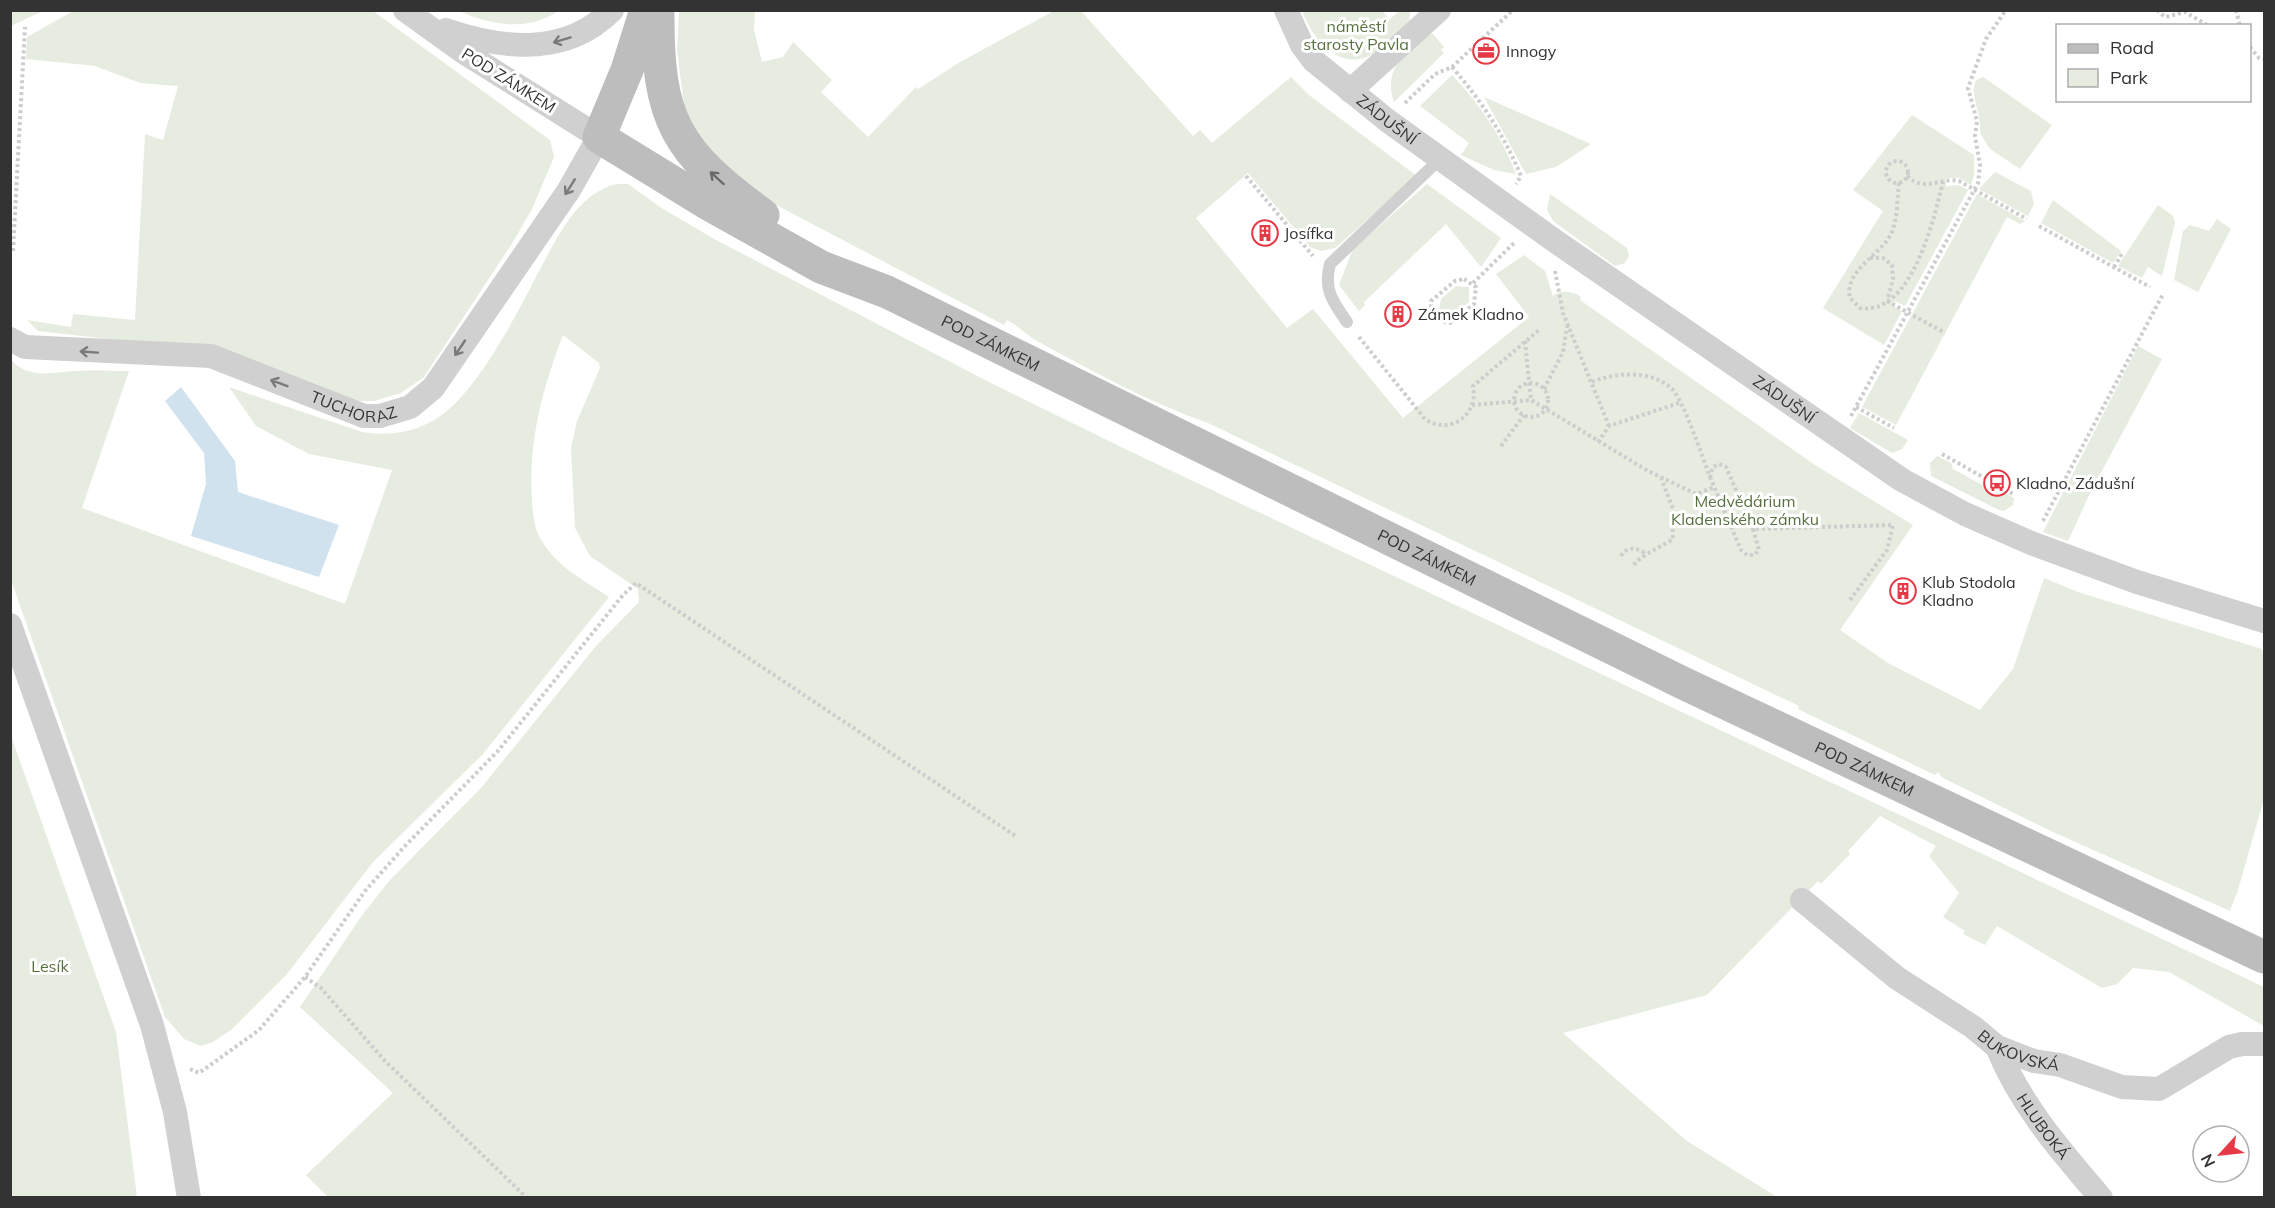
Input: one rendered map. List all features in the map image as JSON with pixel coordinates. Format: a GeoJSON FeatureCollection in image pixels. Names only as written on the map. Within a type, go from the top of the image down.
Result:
{"type":"FeatureCollection","features":[{"type":"Feature","properties":{"kind":"main road"},"geometry":{"type":"LineString","coordinates":[[599,137],[627,70],[646,10]]}},
{"type":"Feature","properties":{"kind":"main road"},"geometry":{"type":"LineString","coordinates":[[658,10],[662,83],[668,115],[692,154],[736,195],[768,219],[887,292]]}},
{"type":"Feature","properties":{"kind":"main road","name":"POD ZÁMKEM"},"geometry":{"type":"LineString","coordinates":[[599,137],[705,202],[812,262],[887,292],[1685,684],[2265,957]]}},
{"type":"Feature","properties":{"kind":"street","name":"POD ZÁMKEM"},"geometry":{"type":"LineString","coordinates":[[413,16],[487,42],[524,46],[550,44],[576,36],[612,10]]}},
{"type":"Feature","properties":{"kind":"street"},"geometry":{"type":"LineString","coordinates":[[1286,10],[1302,45],[1314,61],[1350,91],[1439,10]]}},
{"type":"Feature","properties":{"kind":"street","name":"POD ZÁMKEM"},"geometry":{"type":"LineString","coordinates":[[413,16],[599,137]]}},
{"type":"Feature","properties":{"kind":"street","name":"ZÁDUŠNÍ"},"geometry":{"type":"LineString","coordinates":[[1350,91],[1440,159],[1839,438],[1931,496],[2031,543],[2138,582],[2265,621]]}},
{"type":"Feature","properties":{"kind":"street","name":"TUCHORAZ"},"geometry":{"type":"LineString","coordinates":[[10,339],[25,347],[211,356],[364,416],[396,412],[422,399],[433,388],[569,190],[599,137]]}},
{"type":"Feature","properties":{"kind":"street"},"geometry":{"type":"LineString","coordinates":[[10,625],[88,837],[162,1058],[175,1112],[189,1197]]}},
{"type":"Feature","properties":{"kind":"street","name":"BUKOVSKÁ"},"geometry":{"type":"LineString","coordinates":[[1802,900],[1897,978],[1973,1027],[1997,1047],[2034,1061],[2060,1065],[2100,1081],[2142,1090],[2159,1089],[2229,1047],[2242,1044],[2265,1044]]}},
{"type":"Feature","properties":{"kind":"street","name":"HLUBOKÁ"},"geometry":{"type":"LineString","coordinates":[[1997,1047],[2025,1104],[2045,1132],[2102,1197]]}},
{"type":"Feature","properties":{"kind":"lane"},"geometry":{"type":"LineString","coordinates":[[1347,322],[1333,301],[1326,279],[1330,264],[1440,159]]}},
{"type":"Feature","properties":{"kind":"path"},"geometry":{"type":"LineString","coordinates":[[1417,92],[1435,75],[1452,67],[1513,10]]}},
{"type":"Feature","properties":{"kind":"path"},"geometry":{"type":"LineString","coordinates":[[1839,438],[1974,189],[1980,165],[1975,136],[1976,114],[1968,88],[1986,39],[2006,10]]}},
{"type":"Feature","properties":{"kind":"path"},"geometry":{"type":"LineString","coordinates":[[2157,10],[2166,17],[2185,12],[2206,24]]}},
{"type":"Feature","properties":{"kind":"path"},"geometry":{"type":"LineString","coordinates":[[13,251],[25,27]]}},
{"type":"Feature","properties":{"kind":"path"},"geometry":{"type":"LineString","coordinates":[[2251,48],[2259,58],[2265,59]]}},
{"type":"Feature","properties":{"kind":"path"},"geometry":{"type":"LineString","coordinates":[[1899,183],[1890,181],[1886,176],[1891,163],[1898,161],[1905,165],[1907,176]]}},
{"type":"Feature","properties":{"kind":"path"},"geometry":{"type":"LineString","coordinates":[[1246,176],[1315,258],[1330,264]]}},
{"type":"Feature","properties":{"kind":"path"},"geometry":{"type":"LineString","coordinates":[[1907,176],[1899,183],[1893,227],[1885,243],[1869,258],[1851,282],[1850,298],[1857,306],[1864,309],[1874,309],[1887,301],[1910,275],[1923,253],[1943,182]]}},
{"type":"Feature","properties":{"kind":"path"},"geometry":{"type":"LineString","coordinates":[[1907,176],[1923,185],[1959,181],[2027,219]]}},
{"type":"Feature","properties":{"kind":"path"},"geometry":{"type":"LineString","coordinates":[[2039,226],[2150,287]]}},
{"type":"Feature","properties":{"kind":"path"},"geometry":{"type":"LineString","coordinates":[[1473,283],[1519,238]]}},
{"type":"Feature","properties":{"kind":"path"},"geometry":{"type":"LineString","coordinates":[[2114,267],[2123,252]]}},
{"type":"Feature","properties":{"kind":"path"},"geometry":{"type":"LineString","coordinates":[[1869,258],[1883,258],[1892,266],[1893,279],[1887,301]]}},
{"type":"Feature","properties":{"kind":"path"},"geometry":{"type":"LineString","coordinates":[[1554,265],[1563,313],[1609,426]]}},
{"type":"Feature","properties":{"kind":"path"},"geometry":{"type":"LineString","coordinates":[[1464,279],[1473,283],[1477,296],[1474,304],[1450,323],[1441,322],[1434,317],[1431,301],[1455,281],[1464,279]]}},
{"type":"Feature","properties":{"kind":"path"},"geometry":{"type":"LineString","coordinates":[[2031,543],[2163,294]]}},
{"type":"Feature","properties":{"kind":"path"},"geometry":{"type":"LineString","coordinates":[[1887,301],[1945,333]]}},
{"type":"Feature","properties":{"kind":"path"},"geometry":{"type":"LineString","coordinates":[[1347,322],[1431,423],[1454,424],[1466,417],[1472,405],[1473,386],[1539,330]]}},
{"type":"Feature","properties":{"kind":"path"},"geometry":{"type":"LineString","coordinates":[[1544,389],[1563,352],[1567,323]]}},
{"type":"Feature","properties":{"kind":"path"},"geometry":{"type":"LineString","coordinates":[[1525,341],[1531,400]]}},
{"type":"Feature","properties":{"kind":"path"},"geometry":{"type":"LineString","coordinates":[[1592,382],[1622,374],[1642,376],[1671,388],[1741,550],[1747,555],[1754,555],[1759,550],[1753,529],[1726,466],[1719,464],[1713,467],[1710,477]]}},
{"type":"Feature","properties":{"kind":"path"},"geometry":{"type":"LineString","coordinates":[[1528,383],[1544,389],[1548,395],[1545,410],[1536,416],[1524,415],[1516,408],[1514,401],[1518,389],[1528,383]]}},
{"type":"Feature","properties":{"kind":"path"},"geometry":{"type":"LineString","coordinates":[[1472,405],[1531,400],[1598,442],[1696,494],[1715,487]]}},
{"type":"Feature","properties":{"kind":"path"},"geometry":{"type":"LineString","coordinates":[[1598,442],[1609,426],[1679,403]]}},
{"type":"Feature","properties":{"kind":"path"},"geometry":{"type":"LineString","coordinates":[[1856,407],[1894,428]]}},
{"type":"Feature","properties":{"kind":"path"},"geometry":{"type":"LineString","coordinates":[[1501,446],[1524,415]]}},
{"type":"Feature","properties":{"kind":"path"},"geometry":{"type":"LineString","coordinates":[[1942,454],[2013,494]]}},
{"type":"Feature","properties":{"kind":"path"},"geometry":{"type":"LineString","coordinates":[[1634,565],[1636,560],[1673,539],[1672,506],[1661,477]]}},
{"type":"Feature","properties":{"kind":"path"},"geometry":{"type":"LineString","coordinates":[[1753,529],[1893,525],[1887,550],[1850,600]]}},
{"type":"Feature","properties":{"kind":"path"},"geometry":{"type":"LineString","coordinates":[[1621,556],[1626,550],[1635,548],[1643,552],[1645,556]]}},
{"type":"Feature","properties":{"kind":"path"},"geometry":{"type":"LineString","coordinates":[[162,1058],[199,1073],[259,1030],[305,977],[365,891],[405,846],[498,751],[623,595],[636,583],[1017,837]]}},
{"type":"Feature","properties":{"kind":"path"},"geometry":{"type":"LineString","coordinates":[[305,977],[321,988],[385,1061],[527,1197]]}},
{"type":"Feature","properties":{"kind":"green space"},"geometry":{"type":"Polygon","coordinates":[[[11,10],[43,10],[43,11],[11,26],[11,10]]]}},
{"type":"Feature","properties":{"kind":"green space"},"geometry":{"type":"Polygon","coordinates":[[[558,10],[547,18],[522,24],[496,23],[459,11],[558,10]]]}},
{"type":"Feature","properties":{"kind":"green space"},"geometry":{"type":"Polygon","coordinates":[[[73,11],[373,11],[550,140],[554,157],[532,209],[513,242],[424,377],[401,393],[374,401],[349,401],[108,339],[38,331],[27,320],[71,327],[73,314],[135,320],[145,134],[163,140],[178,86],[140,83],[95,66],[26,59],[27,37],[73,11]]]}},
{"type":"Feature","properties":{"kind":"green space","name":"Medvědárium Kladenského zámku"},"geometry":{"type":"Polygon","coordinates":[[[679,11],[755,11],[754,30],[762,62],[783,57],[793,42],[832,80],[821,92],[868,137],[916,87],[918,89],[960,62],[1054,11],[1081,11],[1193,136],[1200,130],[1212,143],[1291,77],[1309,95],[1417,176],[1335,248],[1321,251],[1310,247],[1248,173],[1196,218],[1287,328],[1313,309],[1403,418],[1529,317],[1496,274],[1524,255],[1545,271],[1553,296],[1564,292],[1578,295],[1581,297],[1580,300],[1815,465],[1913,525],[1840,630],[1888,663],[1980,710],[2013,669],[2044,578],[2078,592],[2262,649],[2264,661],[2264,799],[2230,911],[2053,832],[1943,778],[1938,772],[1935,775],[1798,709],[1799,706],[1208,423],[1164,406],[1037,341],[1011,322],[1007,320],[1004,325],[765,199],[718,163],[686,120],[677,50],[679,11]]]}},
{"type":"Feature","properties":{"kind":"green space","name":"náměstí starosty Pavla"},"geometry":{"type":"Polygon","coordinates":[[[1302,11],[1382,11],[1390,19],[1399,11],[1410,11],[1409,23],[1382,47],[1361,59],[1349,59],[1338,56],[1320,42],[1302,11]]]}},
{"type":"Feature","properties":{"kind":"green space"},"geometry":{"type":"Polygon","coordinates":[[[1425,34],[1433,34],[1444,47],[1441,50],[1444,53],[1394,102],[1391,91],[1393,72],[1403,56],[1425,34]]]}},
{"type":"Feature","properties":{"kind":"green space"},"geometry":{"type":"Polygon","coordinates":[[[1452,75],[1489,122],[1516,174],[1494,170],[1461,155],[1469,143],[1420,106],[1452,75]]]}},
{"type":"Feature","properties":{"kind":"green space"},"geometry":{"type":"Polygon","coordinates":[[[1983,77],[2052,125],[2020,169],[1990,149],[1980,133],[1974,86],[1976,80],[1983,77]]]}},
{"type":"Feature","properties":{"kind":"green space"},"geometry":{"type":"Polygon","coordinates":[[[1484,97],[1591,144],[1556,167],[1526,174],[1484,97]]]}},
{"type":"Feature","properties":{"kind":"green space"},"geometry":{"type":"Polygon","coordinates":[[[1912,115],[1974,155],[1974,175],[1971,185],[1959,178],[1946,178],[1946,186],[1959,185],[1968,190],[1905,306],[1895,301],[1892,305],[1902,311],[1884,345],[1823,308],[1883,211],[1853,190],[1912,115]]]}},
{"type":"Feature","properties":{"kind":"green space"},"geometry":{"type":"Polygon","coordinates":[[[1995,172],[2031,191],[2034,204],[2028,216],[1979,189],[1995,172]]]}},
{"type":"Feature","properties":{"kind":"green space"},"geometry":{"type":"Polygon","coordinates":[[[616,184],[628,184],[660,207],[714,239],[991,383],[1123,448],[2264,987],[2264,1026],[2169,972],[2133,968],[2117,984],[2102,988],[1997,926],[1985,945],[1963,934],[1965,931],[1943,917],[1959,893],[1929,856],[1936,846],[1880,816],[1848,851],[1850,854],[1821,884],[1818,881],[1707,995],[1563,1033],[1687,1141],[1777,1197],[328,1197],[306,1175],[393,1093],[300,1007],[363,914],[390,880],[481,788],[596,646],[639,602],[638,589],[590,556],[575,528],[571,448],[577,421],[600,368],[599,363],[563,335],[538,416],[531,479],[533,517],[539,536],[548,550],[572,573],[609,597],[482,755],[373,862],[287,974],[231,1030],[213,1042],[201,1046],[184,1039],[165,1017],[11,580],[11,360],[34,373],[129,371],[82,508],[345,604],[392,470],[309,454],[256,426],[229,387],[362,432],[381,434],[400,432],[427,424],[452,406],[484,368],[559,235],[574,213],[592,195],[616,184]]]}},
{"type":"Feature","properties":{"kind":"green space"},"geometry":{"type":"Polygon","coordinates":[[[1427,184],[1501,238],[1481,267],[1446,224],[1364,302],[1365,305],[1359,311],[1339,285],[1353,249],[1427,184]]]}},
{"type":"Feature","properties":{"kind":"green space"},"geometry":{"type":"Polygon","coordinates":[[[1550,194],[1627,248],[1629,256],[1625,263],[1615,266],[1553,221],[1547,210],[1550,194]]]}},
{"type":"Feature","properties":{"kind":"green space"},"geometry":{"type":"Polygon","coordinates":[[[1977,194],[2025,221],[2020,224],[2007,217],[1896,425],[1862,407],[1977,194]]]}},
{"type":"Feature","properties":{"kind":"green space"},"geometry":{"type":"Polygon","coordinates":[[[2053,200],[2121,251],[2113,263],[2041,223],[2053,200]]]}},
{"type":"Feature","properties":{"kind":"green space"},"geometry":{"type":"Polygon","coordinates":[[[2158,205],[2173,216],[2175,222],[2162,276],[2148,267],[2142,278],[2118,266],[2158,205]]]}},
{"type":"Feature","properties":{"kind":"green space"},"geometry":{"type":"Polygon","coordinates":[[[2217,219],[2231,229],[2198,292],[2174,280],[2183,231],[2190,225],[2209,231],[2217,219]]]}},
{"type":"Feature","properties":{"kind":"green space"},"geometry":{"type":"Polygon","coordinates":[[[1456,286],[1469,287],[1469,302],[1453,315],[1443,314],[1439,309],[1441,299],[1456,286]]]}},
{"type":"Feature","properties":{"kind":"green space"},"geometry":{"type":"Polygon","coordinates":[[[2138,346],[2162,359],[2091,491],[2068,541],[2043,532],[2138,346]]]}},
{"type":"Feature","properties":{"kind":"green space"},"geometry":{"type":"Polygon","coordinates":[[[1859,413],[1908,440],[1902,449],[1892,453],[1850,428],[1859,413]]]}},
{"type":"Feature","properties":{"kind":"green space"},"geometry":{"type":"Polygon","coordinates":[[[1937,456],[1951,463],[1953,469],[1995,492],[2001,490],[2014,498],[2013,505],[2004,511],[1999,510],[1931,476],[1930,463],[1937,456]]]}},
{"type":"Feature","properties":{"kind":"green space","name":"Lesík"},"geometry":{"type":"Polygon","coordinates":[[[10,733],[116,1032],[137,1197],[11,1197],[10,733]]]}},
{"type":"Feature","properties":{"kind":"water"},"geometry":{"type":"Polygon","coordinates":[[[181,387],[235,461],[238,492],[339,525],[319,577],[191,536],[206,484],[204,453],[165,401],[181,387]]]}},
{"type":"Feature","properties":{"kind":"place","name":"Innogy"},"geometry":{"type":"Point","coordinates":[1486,51]}},
{"type":"Feature","properties":{"kind":"place","name":"Josífka"},"geometry":{"type":"Point","coordinates":[1265,233]}},
{"type":"Feature","properties":{"kind":"place","name":"Zámek Kladno"},"geometry":{"type":"Point","coordinates":[1398,314]}},
{"type":"Feature","properties":{"kind":"place","name":"Kladno, Zádušní"},"geometry":{"type":"Point","coordinates":[1997,483]}},
{"type":"Feature","properties":{"kind":"place","name":"Klub Stodola Kladno"},"geometry":{"type":"Point","coordinates":[1903,591]}}]}
